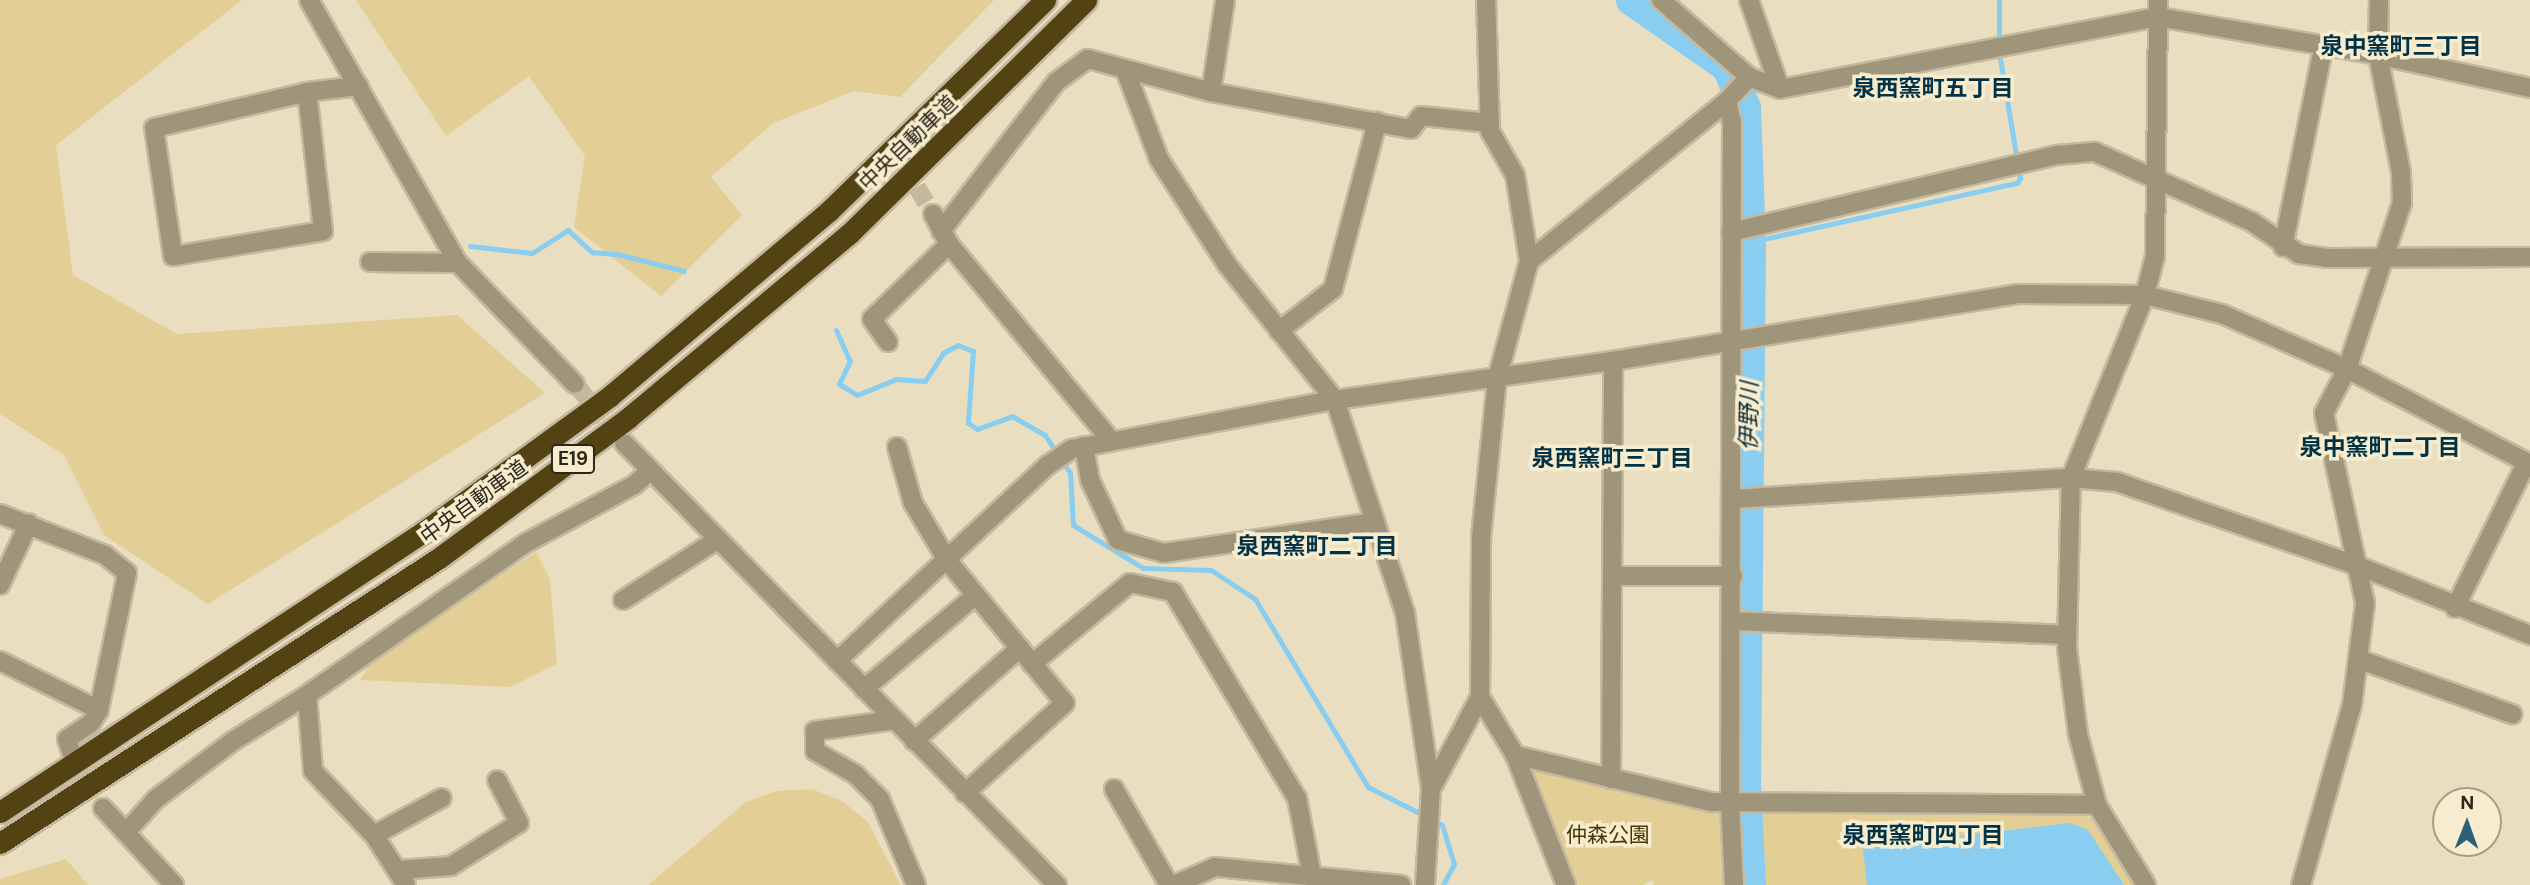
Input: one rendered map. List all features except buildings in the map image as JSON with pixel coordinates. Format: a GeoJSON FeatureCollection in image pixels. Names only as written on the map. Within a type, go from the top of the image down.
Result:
{"type":"FeatureCollection","features":[{"type":"Feature","properties":{"kind":"highway","name":"中央自動車道"},"geometry":{"type":"LineString","coordinates":[[0,812],[423,532],[610,396],[829,211],[1045,0]]}},
{"type":"Feature","properties":{"kind":"highway","name":"中央自動車道"},"geometry":{"type":"LineString","coordinates":[[0,843],[439,558],[628,418],[849,234],[1086,0]]}},
{"type":"Feature","properties":{"kind":"street"},"geometry":{"type":"LineString","coordinates":[[309,0],[458,263],[575,384]]}},
{"type":"Feature","properties":{"kind":"street"},"geometry":{"type":"LineString","coordinates":[[1211,92],[1225,0]]}},
{"type":"Feature","properties":{"kind":"street"},"geometry":{"type":"LineString","coordinates":[[1431,789],[1480,696],[1480,537],[1497,379],[1529,261],[1515,175],[1490,123],[1486,0]]}},
{"type":"Feature","properties":{"kind":"street"},"geometry":{"type":"LineString","coordinates":[[1661,0],[1749,77],[1780,89],[1988,47],[2023,43],[2158,8],[2323,48],[2378,55],[2530,88]]}},
{"type":"Feature","properties":{"kind":"street"},"geometry":{"type":"LineString","coordinates":[[1749,0],[1780,89]]}},
{"type":"Feature","properties":{"kind":"street"},"geometry":{"type":"LineString","coordinates":[[2301,885],[2352,705],[2365,603],[2325,413],[2347,369],[2402,203],[2401,172],[2378,55],[2379,0]]}},
{"type":"Feature","properties":{"kind":"street"},"geometry":{"type":"LineString","coordinates":[[2146,885],[2097,805],[2078,734],[2067,635],[2071,478],[2145,295],[2155,256],[2159,179],[2158,8]]}},
{"type":"Feature","properties":{"kind":"street"},"geometry":{"type":"LineString","coordinates":[[2283,247],[2323,48]]}},
{"type":"Feature","properties":{"kind":"street"},"geometry":{"type":"LineString","coordinates":[[888,342],[872,318],[945,237],[989,164],[1073,66],[1088,59],[1126,72],[1211,92],[1411,129],[1421,116],[1490,123]]}},
{"type":"Feature","properties":{"kind":"street"},"geometry":{"type":"LineString","coordinates":[[1126,72],[1159,159],[1228,266],[1335,400],[1405,613],[1431,789],[1425,885]]}},
{"type":"Feature","properties":{"kind":"street"},"geometry":{"type":"LineString","coordinates":[[1529,261],[1727,101],[1749,77]]}},
{"type":"Feature","properties":{"kind":"street"},"geometry":{"type":"LineString","coordinates":[[307,92],[323,231],[173,256],[154,128],[307,92],[359,86]]}},
{"type":"Feature","properties":{"kind":"street"},"geometry":{"type":"LineString","coordinates":[[1727,101],[1731,123],[1733,621],[1730,803],[1734,885]]}},
{"type":"Feature","properties":{"kind":"street"},"geometry":{"type":"LineString","coordinates":[[1279,331],[1334,289],[1377,122]]}},
{"type":"Feature","properties":{"kind":"street"},"geometry":{"type":"LineString","coordinates":[[1731,232],[2031,161],[2095,152],[2252,222],[2283,247],[2327,258],[2530,257]]}},
{"type":"Feature","properties":{"kind":"street"},"geometry":{"type":"LineString","coordinates":[[933,214],[945,237],[1112,442]]}},
{"type":"Feature","properties":{"kind":"street"},"geometry":{"type":"LineString","coordinates":[[370,262],[458,263]]}},
{"type":"Feature","properties":{"kind":"street"},"geometry":{"type":"LineString","coordinates":[[836,661],[1048,465],[1078,448],[1335,400],[1497,379],[2018,294],[2145,295],[2222,314],[2347,369],[2528,464],[2455,608]]}},
{"type":"Feature","properties":{"kind":"street"},"geometry":{"type":"LineString","coordinates":[[1611,779],[1615,576],[1612,361]]}},
{"type":"Feature","properties":{"kind":"street"},"geometry":{"type":"LineString","coordinates":[[624,443],[649,472],[1057,885]]}},
{"type":"Feature","properties":{"kind":"street"},"geometry":{"type":"LineString","coordinates":[[897,447],[913,503],[947,560],[1065,703],[965,793]]}},
{"type":"Feature","properties":{"kind":"street"},"geometry":{"type":"LineString","coordinates":[[1078,448],[1118,540],[1164,553],[1375,522]]}},
{"type":"Feature","properties":{"kind":"street"},"geometry":{"type":"LineString","coordinates":[[128,830],[156,799],[233,741],[307,695],[524,544],[634,485],[649,472]]}},
{"type":"Feature","properties":{"kind":"street"},"geometry":{"type":"LineString","coordinates":[[1733,499],[2071,478],[2117,482],[2356,565],[2455,608],[2530,635]]}},
{"type":"Feature","properties":{"kind":"street"},"geometry":{"type":"LineString","coordinates":[[0,514],[29,523],[105,555],[127,573],[99,710],[90,723],[67,739],[72,754]]}},
{"type":"Feature","properties":{"kind":"street"},"geometry":{"type":"LineString","coordinates":[[0,584],[29,523]]}},
{"type":"Feature","properties":{"kind":"street"},"geometry":{"type":"LineString","coordinates":[[623,600],[717,540]]}},
{"type":"Feature","properties":{"kind":"street"},"geometry":{"type":"LineString","coordinates":[[1615,576],[1733,576]]}},
{"type":"Feature","properties":{"kind":"street"},"geometry":{"type":"LineString","coordinates":[[1032,664],[1130,583],[1173,592],[1297,798],[1312,876]]}},
{"type":"Feature","properties":{"kind":"street"},"geometry":{"type":"LineString","coordinates":[[863,689],[976,596]]}},
{"type":"Feature","properties":{"kind":"street"},"geometry":{"type":"LineString","coordinates":[[1733,621],[2067,635]]}},
{"type":"Feature","properties":{"kind":"street"},"geometry":{"type":"LineString","coordinates":[[914,741],[1020,649]]}},
{"type":"Feature","properties":{"kind":"street"},"geometry":{"type":"LineString","coordinates":[[2358,659],[2512,714]]}},
{"type":"Feature","properties":{"kind":"street"},"geometry":{"type":"LineString","coordinates":[[0,661],[99,710]]}},
{"type":"Feature","properties":{"kind":"street"},"geometry":{"type":"LineString","coordinates":[[307,695],[313,771],[374,835],[402,877],[451,866],[519,823],[497,780]]}},
{"type":"Feature","properties":{"kind":"street"},"geometry":{"type":"LineString","coordinates":[[1480,696],[1515,755],[1566,885]]}},
{"type":"Feature","properties":{"kind":"street"},"geometry":{"type":"LineString","coordinates":[[894,720],[815,731],[815,751],[855,774],[880,799],[916,885]]}},
{"type":"Feature","properties":{"kind":"street"},"geometry":{"type":"LineString","coordinates":[[1515,755],[1711,803],[2097,805]]}},
{"type":"Feature","properties":{"kind":"street"},"geometry":{"type":"LineString","coordinates":[[1114,789],[1171,885],[1215,867],[1401,885]]}},
{"type":"Feature","properties":{"kind":"street"},"geometry":{"type":"LineString","coordinates":[[374,835],[442,799]]}},
{"type":"Feature","properties":{"kind":"street"},"geometry":{"type":"LineString","coordinates":[[103,808],[128,830],[174,885]]}},
{"type":"Feature","properties":{"kind":"green space"},"geometry":{"type":"Polygon","coordinates":[[[0,0],[242,0],[56,145],[73,275],[177,334],[457,315],[545,393],[208,604],[104,535],[64,455],[0,414],[0,0]]]}},
{"type":"Feature","properties":{"kind":"green space"},"geometry":{"type":"Polygon","coordinates":[[[356,0],[994,0],[900,97],[854,91],[773,123],[711,177],[742,215],[661,296],[574,227],[585,156],[529,76],[446,136],[356,0]]]}},
{"type":"Feature","properties":{"kind":"green space"},"geometry":{"type":"Polygon","coordinates":[[[536,552],[550,579],[557,664],[510,687],[360,680],[373,659],[536,552]]]}},
{"type":"Feature","properties":{"kind":"green space","name":"仲森公園"},"geometry":{"type":"Polygon","coordinates":[[[1540,768],[1715,810],[2069,811],[2093,818],[2136,885],[1653,885],[1654,880],[1642,885],[1574,885],[1528,777],[1540,768]]]}},
{"type":"Feature","properties":{"kind":"green space"},"geometry":{"type":"Polygon","coordinates":[[[812,789],[842,801],[867,821],[901,885],[648,885],[746,802],[776,791],[812,789]]]}},
{"type":"Feature","properties":{"kind":"green space"},"geometry":{"type":"Polygon","coordinates":[[[66,859],[88,885],[0,885],[0,879],[66,859]]]}},
{"type":"Feature","properties":{"kind":"water"},"geometry":{"type":"Polygon","coordinates":[[[2070,823],[2088,830],[2124,885],[1867,885],[1863,847],[2070,823]]]}},
{"type":"Feature","properties":{"kind":"waterway","name":"伊野川"},"geometry":{"type":"LineString","coordinates":[[1632,0],[1728,67],[1745,108],[1750,242],[1745,784],[1750,885]]}},
{"type":"Feature","properties":{"kind":"waterway"},"geometry":{"type":"LineString","coordinates":[[1999,0],[1999,42]]}},
{"type":"Feature","properties":{"kind":"waterway"},"geometry":{"type":"LineString","coordinates":[[1750,242],[2017,183],[2020,178],[1999,52]]}},
{"type":"Feature","properties":{"kind":"waterway"},"geometry":{"type":"LineString","coordinates":[[470,246],[532,253],[568,230],[592,252],[617,254],[684,271]]}},
{"type":"Feature","properties":{"kind":"waterway"},"geometry":{"type":"LineString","coordinates":[[836,330],[850,361],[839,384],[857,395],[896,379],[925,381],[943,353],[958,345],[973,351],[968,423],[977,429],[1012,416],[1045,435],[1070,473],[1073,525],[1143,568],[1211,570],[1255,599],[1368,787],[1425,816]]}},
{"type":"Feature","properties":{"kind":"waterway"},"geometry":{"type":"LineString","coordinates":[[1434,821],[1442,825],[1454,864],[1443,885]]}},
{"type":"Feature","properties":{"kind":"tunnel"},"geometry":{"type":"LineString","coordinates":[[889,141],[933,214]]}},
{"type":"Feature","properties":{"kind":"tunnel"},"geometry":{"type":"LineString","coordinates":[[575,384],[620,438]]}},
{"type":"Feature","properties":{"kind":"tunnel"},"geometry":{"type":"LineString","coordinates":[[72,754],[103,808]]}},
{"type":"Feature","properties":{"kind":"district","name":"泉中窯町三丁目"},"geometry":{"type":"Point","coordinates":[2401,46]}},
{"type":"Feature","properties":{"kind":"district","name":"泉西窯町五丁目"},"geometry":{"type":"Point","coordinates":[1933,88]}},
{"type":"Feature","properties":{"kind":"district","name":"泉中窯町二丁目"},"geometry":{"type":"Point","coordinates":[2380,447]}},
{"type":"Feature","properties":{"kind":"district","name":"泉西窯町三丁目"},"geometry":{"type":"Point","coordinates":[1612,458]}},
{"type":"Feature","properties":{"kind":"district","name":"泉西窯町二丁目"},"geometry":{"type":"Point","coordinates":[1317,546]}},
{"type":"Feature","properties":{"kind":"district","name":"泉西窯町四丁目"},"geometry":{"type":"Point","coordinates":[1923,835]}}]}
